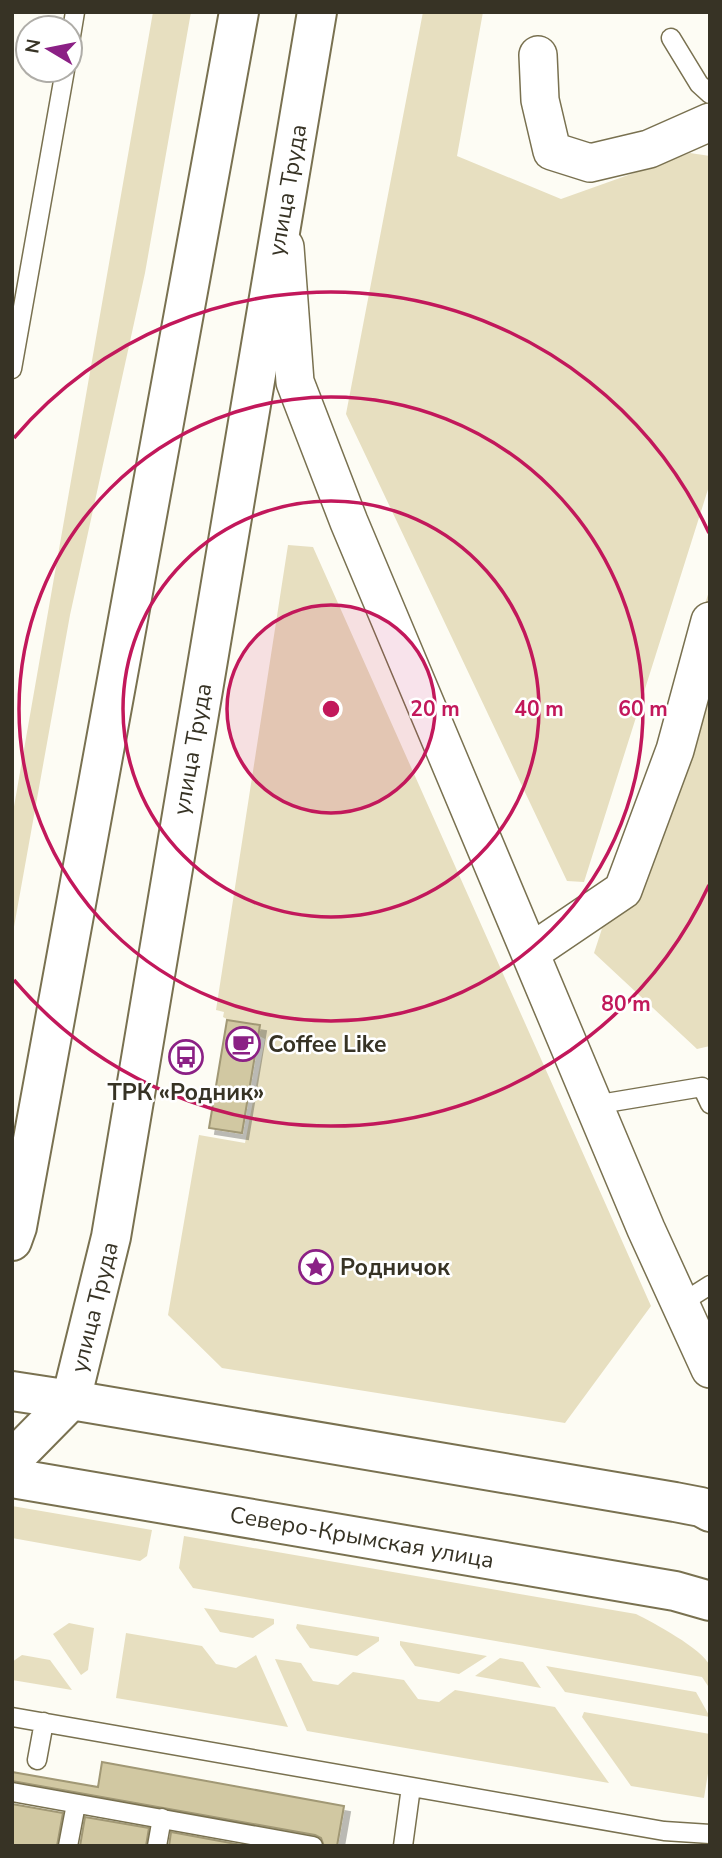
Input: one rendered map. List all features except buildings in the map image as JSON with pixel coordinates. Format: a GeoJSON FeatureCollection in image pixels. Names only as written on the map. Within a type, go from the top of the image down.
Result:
{"type":"FeatureCollection","features":[{"type":"Feature","properties":{"kind":"main road"},"geometry":{"type":"LineString","coordinates":[[12,1241],[22,1199],[239,12]]}},
{"type":"Feature","properties":{"kind":"main road","name":"улица Труда"},"geometry":{"type":"LineString","coordinates":[[12,1460],[71,1400],[111,1237],[317,12]]}},
{"type":"Feature","properties":{"kind":"main road"},"geometry":{"type":"LineString","coordinates":[[12,1391],[675,1502],[701,1507],[710,1512]]}},
{"type":"Feature","properties":{"kind":"main road","name":"Северо-Крымская улица"},"geometry":{"type":"LineString","coordinates":[[12,1478],[675,1591],[710,1601]]}},
{"type":"Feature","properties":{"kind":"street"},"geometry":{"type":"LineString","coordinates":[[538,55],[540,100],[552,151],[590,163],[649,149],[710,122]]}},
{"type":"Feature","properties":{"kind":"street"},"geometry":{"type":"LineString","coordinates":[[283,212],[295,382],[349,522],[646,1229],[695,1294],[710,1369]]}},
{"type":"Feature","properties":{"kind":"street"},"geometry":{"type":"LineString","coordinates":[[530,953],[623,890],[675,750],[710,621]]}},
{"type":"Feature","properties":{"kind":"lane"},"geometry":{"type":"LineString","coordinates":[[671,38],[699,84],[710,94]]}},
{"type":"Feature","properties":{"kind":"lane"},"geometry":{"type":"LineString","coordinates":[[12,369],[63,84]]}},
{"type":"Feature","properties":{"kind":"lane"},"geometry":{"type":"LineString","coordinates":[[594,1105],[702,1087],[710,1104]]}},
{"type":"Feature","properties":{"kind":"lane"},"geometry":{"type":"LineString","coordinates":[[12,1717],[411,1787],[663,1838],[710,1834]]}},
{"type":"Feature","properties":{"kind":"lane"},"geometry":{"type":"LineString","coordinates":[[37,1760],[44,1722]]}},
{"type":"Feature","properties":{"kind":"lane"},"geometry":{"type":"LineString","coordinates":[[403,1846],[411,1787]]}},
{"type":"Feature","properties":{"kind":"lane"},"geometry":{"type":"LineString","coordinates":[[12,1793],[162,1818],[237,1839],[313,1846]]}},
{"type":"Feature","properties":{"kind":"lane"},"geometry":{"type":"LineString","coordinates":[[68,1846],[76,1804]]}},
{"type":"Feature","properties":{"kind":"lane"},"geometry":{"type":"LineString","coordinates":[[157,1846],[162,1818]]}},
{"type":"Feature","properties":{"kind":"shaded area"},"geometry":{"type":"Polygon","coordinates":[[[153,12],[191,12],[145,273],[70,615],[12,938],[12,818],[153,12]]]}},
{"type":"Feature","properties":{"kind":"shaded area"},"geometry":{"type":"Polygon","coordinates":[[[423,12],[483,12],[457,156],[561,199],[690,153],[710,156],[710,483],[584,882],[567,881],[346,414],[423,12]]]}},
{"type":"Feature","properties":{"kind":"shaded area"},"geometry":{"type":"Polygon","coordinates":[[[288,545],[313,547],[651,1306],[565,1423],[222,1368],[168,1315],[199,1135],[245,1143],[265,1039],[223,1017],[224,1012],[216,1010],[288,545]]]}},
{"type":"Feature","properties":{"kind":"shaded area"},"geometry":{"type":"Polygon","coordinates":[[[710,588],[710,1046],[697,1049],[594,953],[710,588]]]}},
{"type":"Feature","properties":{"kind":"shaded area"},"geometry":{"type":"Polygon","coordinates":[[[12,1506],[152,1530],[147,1556],[140,1561],[12,1538],[12,1506]]]}},
{"type":"Feature","properties":{"kind":"shaded area"},"geometry":{"type":"Polygon","coordinates":[[[184,1536],[636,1614],[676,1637],[705,1659],[711,1668],[710,1689],[702,1677],[193,1588],[179,1568],[184,1536]]]}},
{"type":"Feature","properties":{"kind":"shaded area"},"geometry":{"type":"Polygon","coordinates":[[[204,1608],[274,1619],[274,1624],[253,1638],[220,1632],[204,1608]]]}},
{"type":"Feature","properties":{"kind":"shaded area"},"geometry":{"type":"Polygon","coordinates":[[[69,1623],[94,1628],[88,1670],[81,1675],[53,1634],[69,1623]]]}},
{"type":"Feature","properties":{"kind":"shaded area"},"geometry":{"type":"Polygon","coordinates":[[[297,1624],[379,1637],[379,1641],[357,1656],[310,1648],[296,1628],[297,1624]]]}},
{"type":"Feature","properties":{"kind":"shaded area"},"geometry":{"type":"Polygon","coordinates":[[[126,1633],[202,1646],[216,1664],[236,1668],[256,1655],[288,1727],[116,1698],[126,1633]]]}},
{"type":"Feature","properties":{"kind":"shaded area"},"geometry":{"type":"Polygon","coordinates":[[[400,1641],[487,1656],[459,1674],[415,1666],[400,1641]]]}},
{"type":"Feature","properties":{"kind":"shaded area"},"geometry":{"type":"Polygon","coordinates":[[[22,1655],[50,1660],[72,1690],[12,1680],[12,1662],[22,1655]]]}},
{"type":"Feature","properties":{"kind":"shaded area"},"geometry":{"type":"Polygon","coordinates":[[[500,1658],[523,1662],[541,1688],[475,1676],[500,1658]]]}},
{"type":"Feature","properties":{"kind":"shaded area"},"geometry":{"type":"Polygon","coordinates":[[[275,1659],[301,1663],[313,1681],[338,1685],[353,1672],[404,1680],[418,1699],[439,1702],[455,1690],[555,1707],[609,1783],[307,1731],[275,1659]]]}},
{"type":"Feature","properties":{"kind":"shaded area"},"geometry":{"type":"Polygon","coordinates":[[[546,1666],[696,1692],[710,1717],[565,1692],[546,1666]]]}},
{"type":"Feature","properties":{"kind":"shaded area"},"geometry":{"type":"Polygon","coordinates":[[[584,1712],[710,1734],[710,1761],[704,1798],[631,1786],[582,1717],[584,1712]]]}},
{"type":"Feature","properties":{"kind":"place","name":"Coffee Like"},"geometry":{"type":"Point","coordinates":[243,1044]}},
{"type":"Feature","properties":{"kind":"place","name":"ТРК «Родник»"},"geometry":{"type":"Point","coordinates":[186,1057]}},
{"type":"Feature","properties":{"kind":"place","name":"Родничок"},"geometry":{"type":"Point","coordinates":[316,1267]}}]}
